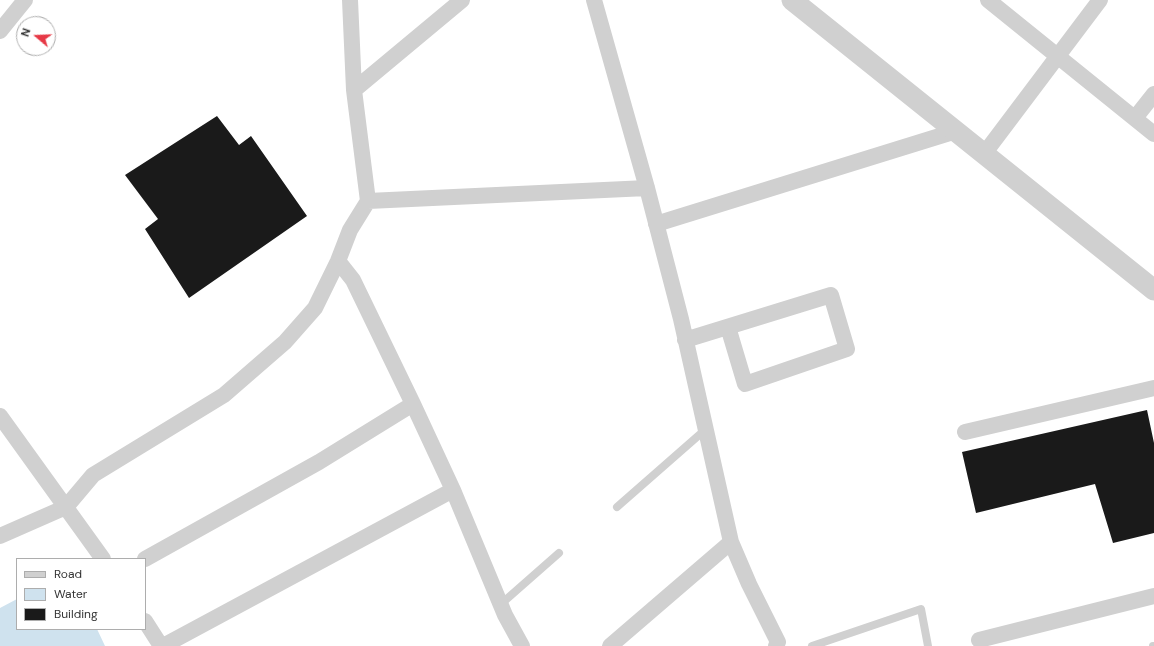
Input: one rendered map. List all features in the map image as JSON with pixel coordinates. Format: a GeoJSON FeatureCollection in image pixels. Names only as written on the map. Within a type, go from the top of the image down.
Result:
{"type":"FeatureCollection","features":[{"type":"Feature","properties":{"kind":"street"},"geometry":{"type":"LineString","coordinates":[[0,31],[24,0]]}},
{"type":"Feature","properties":{"kind":"street"},"geometry":{"type":"LineString","coordinates":[[0,536],[66,507],[93,475],[224,395],[286,342],[315,308],[338,261],[350,230],[368,202],[354,90],[350,0]]}},
{"type":"Feature","properties":{"kind":"street"},"geometry":{"type":"LineString","coordinates":[[354,90],[462,0]]}},
{"type":"Feature","properties":{"kind":"street"},"geometry":{"type":"LineString","coordinates":[[594,0],[647,188],[686,340],[731,542],[749,584],[779,645]]}},
{"type":"Feature","properties":{"kind":"street"},"geometry":{"type":"LineString","coordinates":[[792,0],[1154,290]]}},
{"type":"Feature","properties":{"kind":"street"},"geometry":{"type":"LineString","coordinates":[[988,0],[1154,134]]}},
{"type":"Feature","properties":{"kind":"street"},"geometry":{"type":"LineString","coordinates":[[984,154],[1100,0]]}},
{"type":"Feature","properties":{"kind":"street"},"geometry":{"type":"LineString","coordinates":[[1135,118],[1154,94]]}},
{"type":"Feature","properties":{"kind":"street"},"geometry":{"type":"LineString","coordinates":[[656,224],[956,131]]}},
{"type":"Feature","properties":{"kind":"street"},"geometry":{"type":"LineString","coordinates":[[368,202],[647,188]]}},
{"type":"Feature","properties":{"kind":"street"},"geometry":{"type":"LineString","coordinates":[[338,261],[353,280],[413,404],[453,490],[501,604],[522,646]]}},
{"type":"Feature","properties":{"kind":"street"},"geometry":{"type":"LineString","coordinates":[[686,340],[831,295],[847,349],[745,384],[728,327]]}},
{"type":"Feature","properties":{"kind":"street"},"geometry":{"type":"LineString","coordinates":[[965,432],[1154,388]]}},
{"type":"Feature","properties":{"kind":"street"},"geometry":{"type":"LineString","coordinates":[[146,558],[319,462],[413,404]]}},
{"type":"Feature","properties":{"kind":"street"},"geometry":{"type":"LineString","coordinates":[[0,416],[103,558]]}},
{"type":"Feature","properties":{"kind":"street"},"geometry":{"type":"LineString","coordinates":[[146,622],[162,646],[453,490]]}},
{"type":"Feature","properties":{"kind":"street"},"geometry":{"type":"LineString","coordinates":[[610,646],[731,542]]}},
{"type":"Feature","properties":{"kind":"street"},"geometry":{"type":"LineString","coordinates":[[979,640],[1154,596]]}},
{"type":"Feature","properties":{"kind":"lane"},"geometry":{"type":"LineString","coordinates":[[617,507],[706,429]]}},
{"type":"Feature","properties":{"kind":"lane"},"geometry":{"type":"LineString","coordinates":[[501,604],[558,553]]}},
{"type":"Feature","properties":{"kind":"lane"},"geometry":{"type":"LineString","coordinates":[[812,646],[921,609],[928,646]]}},
{"type":"Feature","properties":{"kind":"water"},"geometry":{"type":"Polygon","coordinates":[[[16,600],[16,630],[97,630],[105,646],[0,646],[0,608],[16,600]]]}},
{"type":"Feature","properties":{"kind":"building"},"geometry":{"type":"Polygon","coordinates":[[[217,116],[239,145],[251,136],[307,216],[189,298],[145,229],[158,219],[125,175],[217,116]]]}},
{"type":"Feature","properties":{"kind":"building"},"geometry":{"type":"Polygon","coordinates":[[[1147,410],[1154,443],[1154,533],[1113,543],[1095,484],[976,513],[962,452],[1147,410]]]}}]}
